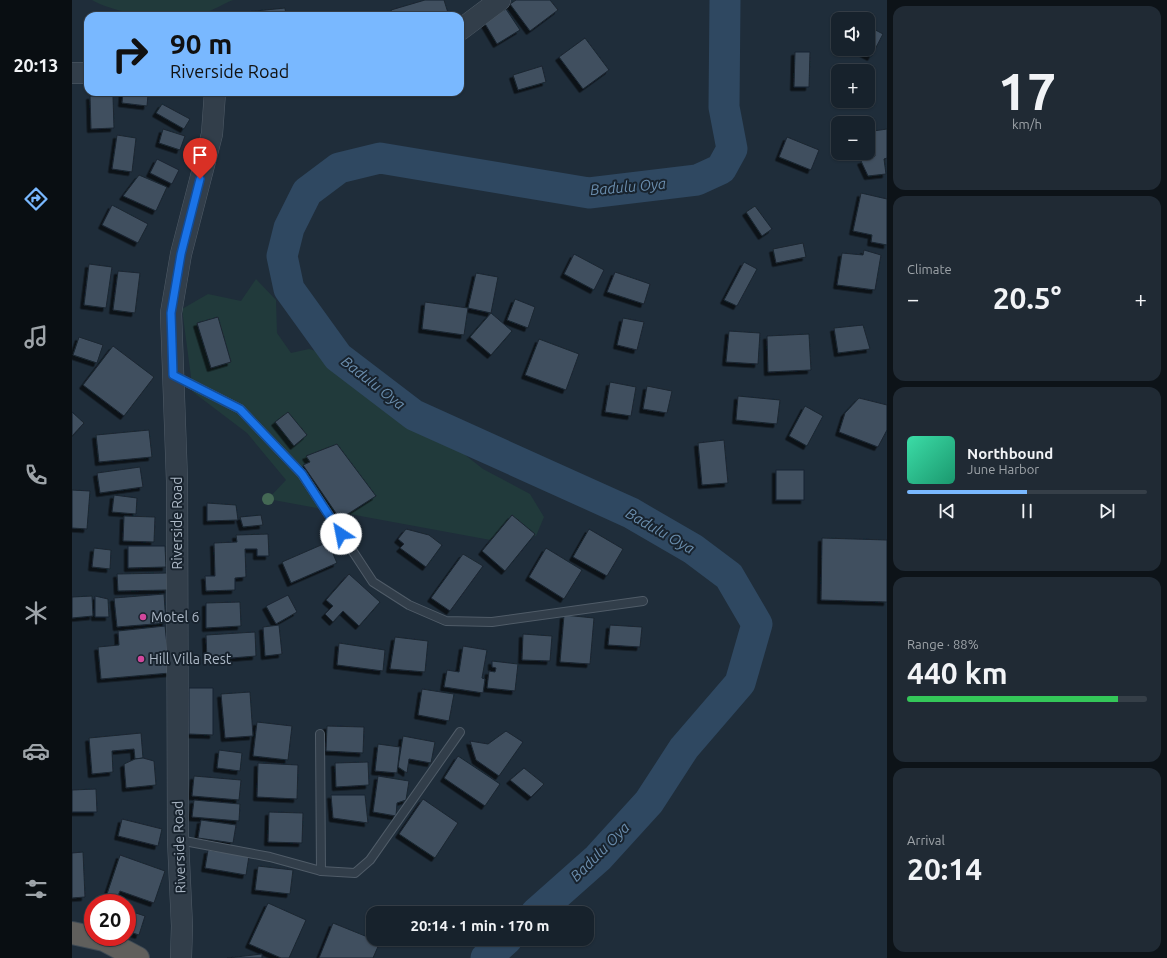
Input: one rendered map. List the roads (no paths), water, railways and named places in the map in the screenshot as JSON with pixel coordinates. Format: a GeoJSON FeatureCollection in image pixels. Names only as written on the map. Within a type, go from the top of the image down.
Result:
{"type":"FeatureCollection","features":[{"type":"Feature","properties":{"kind":"highway"},"geometry":{"type":"LineString","coordinates":[[72,933],[104,940],[138,958]]}},
{"type":"Feature","properties":{"kind":"street"},"geometry":{"type":"LineString","coordinates":[[464,27],[500,0]]}},
{"type":"Feature","properties":{"kind":"street"},"geometry":{"type":"LineString","coordinates":[[72,73],[84,73]]}},
{"type":"Feature","properties":{"kind":"street","name":"Riverside Road"},"geometry":{"type":"LineString","coordinates":[[181,958],[182,926],[178,840],[177,481],[171,313],[181,254],[212,134],[215,96]]}},
{"type":"Feature","properties":{"kind":"lane"},"geometry":{"type":"LineString","coordinates":[[173,375],[240,409],[302,474],[373,582],[409,605],[446,621],[492,622],[643,601]]}},
{"type":"Feature","properties":{"kind":"lane"},"geometry":{"type":"LineString","coordinates":[[178,840],[270,858],[321,871],[355,873],[370,860],[460,732]]}},
{"type":"Feature","properties":{"kind":"lane"},"geometry":{"type":"LineString","coordinates":[[320,734],[321,871]]}},
{"type":"Feature","properties":{"kind":"waterway","name":"Badulu Oya"},"geometry":{"type":"LineString","coordinates":[[544,906],[598,858],[649,802],[684,748],[740,683],[757,624],[729,576],[693,549],[631,513],[414,415],[338,357],[289,289],[282,256],[289,228],[307,192],[339,168],[380,158],[589,193],[697,180],[721,169],[732,149],[724,107],[725,0]]}},
{"type":"Feature","properties":{"kind":"waterway","name":"Badulu Oya"},"geometry":{"type":"LineString","coordinates":[[486,958],[499,946]]}},
{"type":"Feature","properties":{"kind":"place","name":"Motel 6"},"geometry":{"type":"Point","coordinates":[143,617]}},
{"type":"Feature","properties":{"kind":"place","name":"Hill Villa Rest"},"geometry":{"type":"Point","coordinates":[141,659]}}]}
